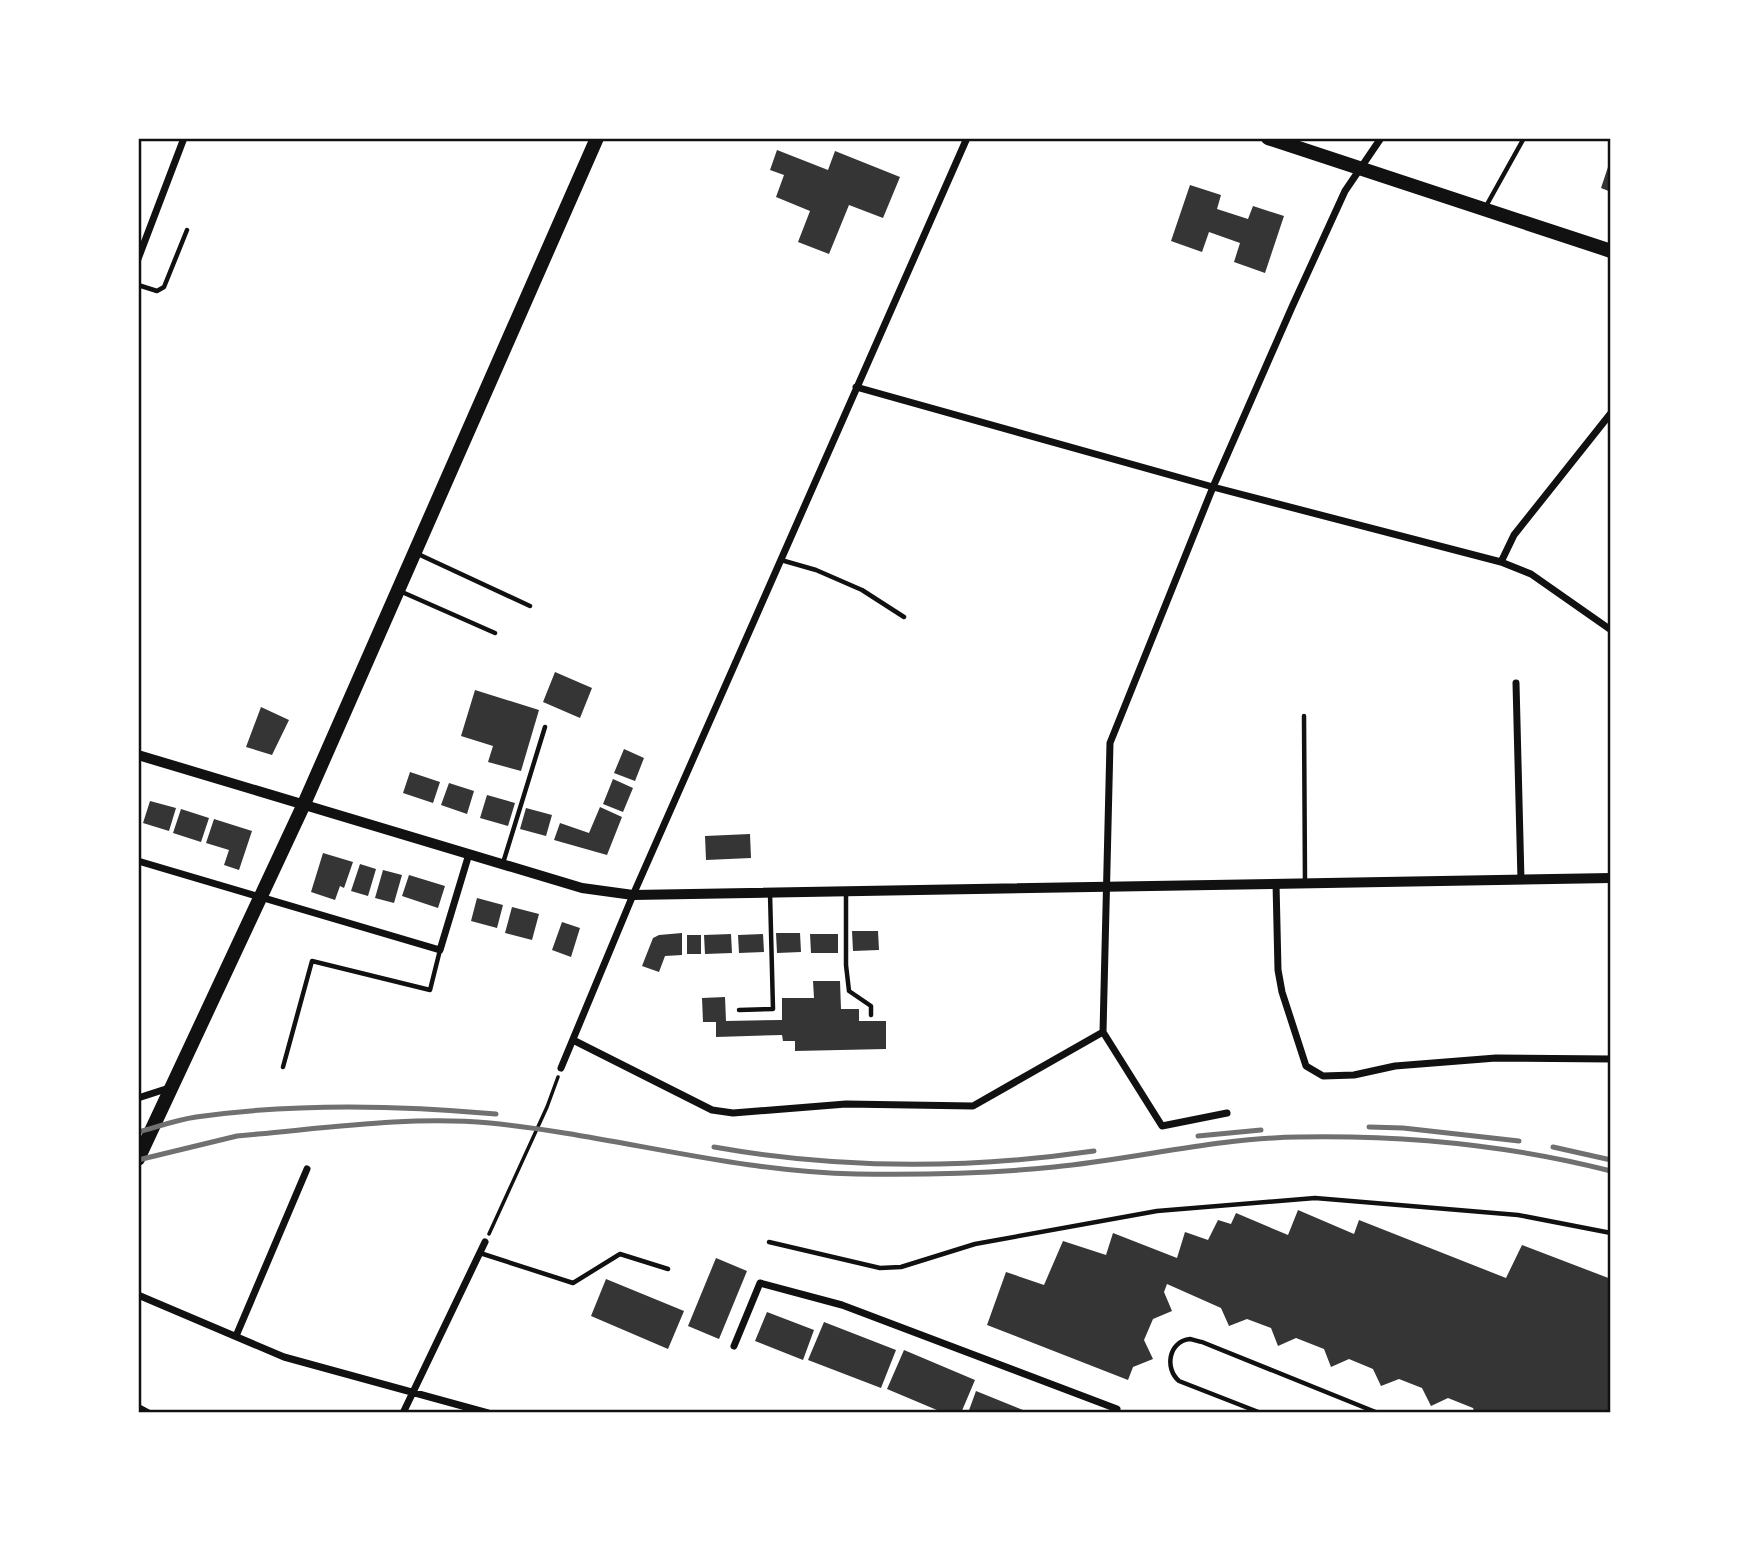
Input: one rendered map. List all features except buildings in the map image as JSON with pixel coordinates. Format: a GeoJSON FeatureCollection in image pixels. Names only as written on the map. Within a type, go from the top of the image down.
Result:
{"type":"FeatureCollection","features":[{"type":"Feature","properties":{"kind":"main road"},"geometry":{"type":"LineString","coordinates":[[138,1159],[304,804],[597,138]]}},
{"type":"Feature","properties":{"kind":"main road"},"geometry":{"type":"LineString","coordinates":[[1268,138],[1611,251]]}},
{"type":"Feature","properties":{"kind":"street"},"geometry":{"type":"LineString","coordinates":[[138,259],[184,138]]}},
{"type":"Feature","properties":{"kind":"street"},"geometry":{"type":"LineString","coordinates":[[561,1068],[633,895],[967,138]]}},
{"type":"Feature","properties":{"kind":"street"},"geometry":{"type":"LineString","coordinates":[[1227,1113],[1162,1126],[1103,1032],[1110,743],[1213,487],[1334,214],[1358,169],[1381,138]]}},
{"type":"Feature","properties":{"kind":"street"},"geometry":{"type":"LineString","coordinates":[[856,387],[1213,487],[1501,562],[1531,574],[1611,630]]}},
{"type":"Feature","properties":{"kind":"street"},"geometry":{"type":"LineString","coordinates":[[1501,562],[1514,535],[1611,413]]}},
{"type":"Feature","properties":{"kind":"street"},"geometry":{"type":"LineString","coordinates":[[1516,683],[1521,880]]}},
{"type":"Feature","properties":{"kind":"street"},"geometry":{"type":"LineString","coordinates":[[138,755],[582,888],[633,895],[1611,878]]}},
{"type":"Feature","properties":{"kind":"street"},"geometry":{"type":"LineString","coordinates":[[138,861],[440,950],[469,854]]}},
{"type":"Feature","properties":{"kind":"street"},"geometry":{"type":"LineString","coordinates":[[1276,883],[1278,970],[1282,992],[1306,1066],[1323,1076],[1354,1074],[1395,1066],[1496,1058],[1611,1059]]}},
{"type":"Feature","properties":{"kind":"street"},"geometry":{"type":"LineString","coordinates":[[573,1040],[712,1110],[733,1113],[846,1104],[973,1106],[1103,1032]]}},
{"type":"Feature","properties":{"kind":"street"},"geometry":{"type":"LineString","coordinates":[[138,1098],[170,1088]]}},
{"type":"Feature","properties":{"kind":"street"},"geometry":{"type":"LineString","coordinates":[[236,1336],[307,1169]]}},
{"type":"Feature","properties":{"kind":"street"},"geometry":{"type":"LineString","coordinates":[[403,1413],[485,1242]]}},
{"type":"Feature","properties":{"kind":"street"},"geometry":{"type":"LineString","coordinates":[[734,1346],[760,1283],[842,1306],[1116,1409],[1115,1413]]}},
{"type":"Feature","properties":{"kind":"street"},"geometry":{"type":"LineString","coordinates":[[138,1295],[284,1357],[488,1413]]}},
{"type":"Feature","properties":{"kind":"lane"},"geometry":{"type":"LineString","coordinates":[[1485,209],[1524,138]]}},
{"type":"Feature","properties":{"kind":"lane"},"geometry":{"type":"LineString","coordinates":[[138,285],[157,291],[164,287],[187,230]]}},
{"type":"Feature","properties":{"kind":"lane"},"geometry":{"type":"LineString","coordinates":[[414,552],[530,606]]}},
{"type":"Feature","properties":{"kind":"lane"},"geometry":{"type":"LineString","coordinates":[[780,560],[816,570],[862,590],[904,617]]}},
{"type":"Feature","properties":{"kind":"lane"},"geometry":{"type":"LineString","coordinates":[[398,590],[495,633]]}},
{"type":"Feature","properties":{"kind":"lane"},"geometry":{"type":"LineString","coordinates":[[1304,716],[1305,883]]}},
{"type":"Feature","properties":{"kind":"lane"},"geometry":{"type":"LineString","coordinates":[[503,864],[545,727]]}},
{"type":"Feature","properties":{"kind":"lane"},"geometry":{"type":"LineString","coordinates":[[846,891],[846,965],[849,991],[870,1006],[871,1015]]}},
{"type":"Feature","properties":{"kind":"lane"},"geometry":{"type":"LineString","coordinates":[[739,1010],[774,1009],[770,892]]}},
{"type":"Feature","properties":{"kind":"lane"},"geometry":{"type":"LineString","coordinates":[[283,1067],[312,961],[430,990],[440,950]]}},
{"type":"Feature","properties":{"kind":"lane"},"geometry":{"type":"LineString","coordinates":[[769,1242],[880,1268],[901,1267],[975,1244],[1157,1211],[1315,1198],[1518,1215],[1611,1233]]}},
{"type":"Feature","properties":{"kind":"lane"},"geometry":{"type":"LineString","coordinates":[[480,1253],[573,1283],[620,1254],[668,1269]]}},
{"type":"Feature","properties":{"kind":"lane"},"geometry":{"type":"LineString","coordinates":[[1261,1413],[1179,1381],[1172,1375],[1169,1365],[1179,1343],[1190,1339],[1202,1342],[1378,1413]]}},
{"type":"Feature","properties":{"kind":"lane"},"geometry":{"type":"LineString","coordinates":[[138,1406],[151,1413]]}},
{"type":"Feature","properties":{"kind":"path"},"geometry":{"type":"LineString","coordinates":[[485,1242],[556,1083]]}},
{"type":"Feature","properties":{"kind":"railway"},"geometry":{"type":"LineString","coordinates":[[138,1132],[196,1117],[270,1109],[383,1107],[496,1114]]}},
{"type":"Feature","properties":{"kind":"railway"},"geometry":{"type":"LineString","coordinates":[[138,1160],[237,1136],[374,1123],[461,1121],[536,1129],[718,1160],[810,1172],[955,1174],[1029,1169],[1237,1141],[1299,1137],[1417,1140],[1495,1148],[1611,1171]]}},
{"type":"Feature","properties":{"kind":"railway"},"geometry":{"type":"LineString","coordinates":[[1369,1127],[1403,1128],[1519,1141]]}},
{"type":"Feature","properties":{"kind":"railway"},"geometry":{"type":"LineString","coordinates":[[1198,1136],[1261,1130]]}},
{"type":"Feature","properties":{"kind":"railway"},"geometry":{"type":"LineString","coordinates":[[714,1147],[808,1159],[904,1164],[999,1161],[1094,1151]]}},
{"type":"Feature","properties":{"kind":"railway"},"geometry":{"type":"LineString","coordinates":[[1553,1147],[1611,1160]]}}]}
